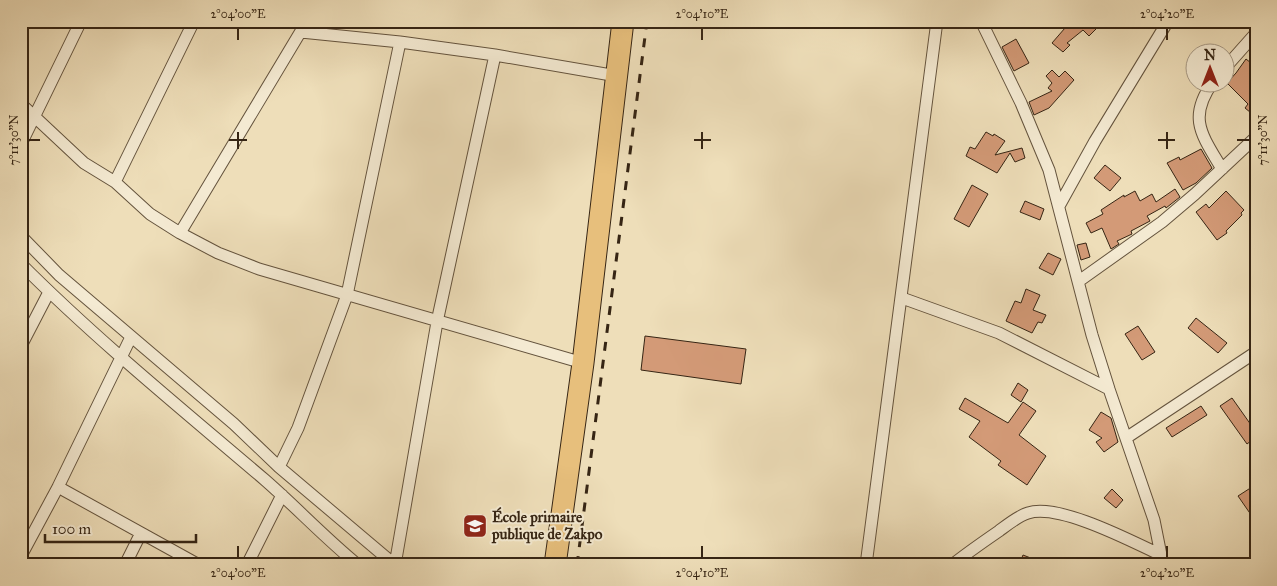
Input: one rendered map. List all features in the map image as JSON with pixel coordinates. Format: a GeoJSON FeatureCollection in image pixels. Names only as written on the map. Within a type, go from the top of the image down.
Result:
{"type":"FeatureCollection","features":[{"type":"Feature","properties":{"kind":"highway"},"geometry":{"type":"LineString","coordinates":[[555,565],[583,364],[623,21]]}},
{"type":"Feature","properties":{"kind":"street"},"geometry":{"type":"LineString","coordinates":[[21,144],[81,21]]}},
{"type":"Feature","properties":{"kind":"street"},"geometry":{"type":"LineString","coordinates":[[115,182],[194,21]]}},
{"type":"Feature","properties":{"kind":"street"},"geometry":{"type":"LineString","coordinates":[[180,233],[307,21]]}},
{"type":"Feature","properties":{"kind":"street"},"geometry":{"type":"LineString","coordinates":[[866,565],[938,21]]}},
{"type":"Feature","properties":{"kind":"street"},"geometry":{"type":"LineString","coordinates":[[981,21],[1022,103],[1049,170],[1109,389],[1154,520],[1162,560]]}},
{"type":"Feature","properties":{"kind":"street"},"geometry":{"type":"LineString","coordinates":[[1059,206],[1095,141],[1168,21]]}},
{"type":"Feature","properties":{"kind":"street"},"geometry":{"type":"LineString","coordinates":[[301,32],[400,42],[495,55],[617,76]]}},
{"type":"Feature","properties":{"kind":"street"},"geometry":{"type":"LineString","coordinates":[[1234,58],[1256,33]]}},
{"type":"Feature","properties":{"kind":"street"},"geometry":{"type":"LineString","coordinates":[[279,467],[298,428],[347,295],[400,42]]}},
{"type":"Feature","properties":{"kind":"street"},"geometry":{"type":"LineString","coordinates":[[395,565],[437,322],[495,55]]}},
{"type":"Feature","properties":{"kind":"street"},"geometry":{"type":"LineString","coordinates":[[1206,92],[1199,113],[1200,130],[1222,168]]}},
{"type":"Feature","properties":{"kind":"street"},"geometry":{"type":"LineString","coordinates":[[21,104],[84,162],[115,182],[150,214],[180,233],[218,252],[259,269],[583,364]]}},
{"type":"Feature","properties":{"kind":"street"},"geometry":{"type":"LineString","coordinates":[[1079,282],[1162,222],[1256,137]]}},
{"type":"Feature","properties":{"kind":"street"},"geometry":{"type":"LineString","coordinates":[[21,236],[59,275],[234,424],[279,467],[395,565]]}},
{"type":"Feature","properties":{"kind":"street"},"geometry":{"type":"LineString","coordinates":[[21,264],[49,292],[200,426],[282,495],[330,542],[358,565]]}},
{"type":"Feature","properties":{"kind":"street"},"geometry":{"type":"LineString","coordinates":[[21,346],[49,292]]}},
{"type":"Feature","properties":{"kind":"street"},"geometry":{"type":"LineString","coordinates":[[902,298],[999,332],[1109,389]]}},
{"type":"Feature","properties":{"kind":"street"},"geometry":{"type":"LineString","coordinates":[[21,556],[58,487],[131,337]]}},
{"type":"Feature","properties":{"kind":"street"},"geometry":{"type":"LineString","coordinates":[[1126,438],[1256,352]]}},
{"type":"Feature","properties":{"kind":"street"},"geometry":{"type":"LineString","coordinates":[[222,443],[234,424]]}},
{"type":"Feature","properties":{"kind":"street"},"geometry":{"type":"LineString","coordinates":[[58,487],[198,565]]}},
{"type":"Feature","properties":{"kind":"street"},"geometry":{"type":"LineString","coordinates":[[246,565],[282,495]]}},
{"type":"Feature","properties":{"kind":"street"},"geometry":{"type":"LineString","coordinates":[[954,564],[1008,524],[1027,513],[1043,510],[1063,514],[1108,531],[1162,560]]}},
{"type":"Feature","properties":{"kind":"street"},"geometry":{"type":"LineString","coordinates":[[125,565],[141,533]]}},
{"type":"Feature","properties":{"kind":"building"},"geometry":{"type":"Polygon","coordinates":[[[1062,21],[1104,21],[1089,36],[1083,30],[1067,43],[1070,45],[1063,52],[1052,43],[1065,28],[1062,21]]]}},
{"type":"Feature","properties":{"kind":"building"},"geometry":{"type":"Polygon","coordinates":[[[1016,39],[1029,63],[1014,71],[1002,47],[1016,39]]]}},
{"type":"Feature","properties":{"kind":"building"},"geometry":{"type":"Polygon","coordinates":[[[1246,59],[1256,67],[1256,117],[1245,108],[1248,104],[1234,90],[1234,75],[1246,59]]]}},
{"type":"Feature","properties":{"kind":"building"},"geometry":{"type":"Polygon","coordinates":[[[1052,70],[1059,77],[1065,71],[1074,80],[1049,108],[1034,115],[1029,102],[1052,91],[1048,88],[1052,83],[1046,76],[1052,70]]]}},
{"type":"Feature","properties":{"kind":"building"},"geometry":{"type":"Polygon","coordinates":[[[986,132],[993,136],[994,134],[1005,141],[995,155],[1022,148],[1025,158],[1015,162],[1010,153],[997,173],[966,156],[970,147],[975,149],[986,132]]]}},
{"type":"Feature","properties":{"kind":"building"},"geometry":{"type":"Polygon","coordinates":[[[1201,149],[1212,168],[1196,183],[1183,190],[1167,163],[1179,157],[1180,160],[1201,149]]]}},
{"type":"Feature","properties":{"kind":"building"},"geometry":{"type":"Polygon","coordinates":[[[1105,165],[1121,178],[1110,191],[1094,178],[1105,165]]]}},
{"type":"Feature","properties":{"kind":"building"},"geometry":{"type":"Polygon","coordinates":[[[972,185],[988,194],[969,227],[954,219],[972,185]]]}},
{"type":"Feature","properties":{"kind":"building"},"geometry":{"type":"Polygon","coordinates":[[[1175,189],[1180,197],[1166,208],[1165,206],[1147,216],[1150,221],[1131,231],[1132,234],[1117,241],[1119,244],[1111,249],[1102,228],[1091,233],[1086,223],[1103,214],[1101,210],[1124,195],[1124,197],[1135,191],[1140,201],[1152,194],[1156,202],[1175,189]]]}},
{"type":"Feature","properties":{"kind":"building"},"geometry":{"type":"Polygon","coordinates":[[[1226,191],[1244,210],[1241,213],[1242,215],[1226,231],[1227,233],[1217,240],[1196,212],[1206,204],[1209,208],[1226,191]]]}},
{"type":"Feature","properties":{"kind":"building"},"geometry":{"type":"Polygon","coordinates":[[[1025,201],[1044,209],[1040,220],[1020,212],[1025,201]]]}},
{"type":"Feature","properties":{"kind":"building"},"geometry":{"type":"Polygon","coordinates":[[[1086,243],[1090,257],[1081,260],[1077,245],[1086,243]]]}},
{"type":"Feature","properties":{"kind":"building"},"geometry":{"type":"Polygon","coordinates":[[[1048,253],[1061,259],[1053,275],[1039,268],[1048,253]]]}},
{"type":"Feature","properties":{"kind":"building"},"geometry":{"type":"Polygon","coordinates":[[[1026,289],[1040,295],[1033,310],[1046,315],[1042,323],[1038,322],[1032,333],[1006,321],[1015,301],[1021,303],[1026,289]]]}},
{"type":"Feature","properties":{"kind":"building"},"geometry":{"type":"Polygon","coordinates":[[[1196,318],[1227,343],[1218,353],[1188,328],[1196,318]]]}},
{"type":"Feature","properties":{"kind":"building"},"geometry":{"type":"Polygon","coordinates":[[[1138,326],[1155,352],[1142,360],[1125,334],[1138,326]]]}},
{"type":"Feature","properties":{"kind":"building"},"geometry":{"type":"Polygon","coordinates":[[[645,336],[746,349],[741,384],[641,370],[645,336]]]}},
{"type":"Feature","properties":{"kind":"building"},"geometry":{"type":"Polygon","coordinates":[[[1018,383],[1028,390],[1021,402],[1011,395],[1018,383]]]}},
{"type":"Feature","properties":{"kind":"building"},"geometry":{"type":"Polygon","coordinates":[[[965,398],[1008,423],[1023,402],[1036,411],[1019,435],[1046,456],[1027,485],[998,465],[1001,461],[969,437],[980,421],[959,409],[965,398]]]}},
{"type":"Feature","properties":{"kind":"building"},"geometry":{"type":"Polygon","coordinates":[[[1232,398],[1256,432],[1256,437],[1247,444],[1220,406],[1232,398]]]}},
{"type":"Feature","properties":{"kind":"building"},"geometry":{"type":"Polygon","coordinates":[[[1201,406],[1207,415],[1172,437],[1166,428],[1201,406]]]}},
{"type":"Feature","properties":{"kind":"building"},"geometry":{"type":"Polygon","coordinates":[[[1101,412],[1111,418],[1118,442],[1104,452],[1096,442],[1102,438],[1089,430],[1101,412]]]}},
{"type":"Feature","properties":{"kind":"building"},"geometry":{"type":"Polygon","coordinates":[[[1252,487],[1256,493],[1256,522],[1238,496],[1252,487]]]}},
{"type":"Feature","properties":{"kind":"building"},"geometry":{"type":"Polygon","coordinates":[[[1112,489],[1123,500],[1116,508],[1104,498],[1112,489]]]}},
{"type":"Feature","properties":{"kind":"building"},"geometry":{"type":"Polygon","coordinates":[[[1023,555],[1046,564],[1046,565],[1019,565],[1023,555]]]}},
{"type":"Feature","properties":{"kind":"railway"},"geometry":{"type":"LineString","coordinates":[[577,565],[647,21]]}},
{"type":"Feature","properties":{"kind":"place","name":"École primaire publique de Zakpo"},"geometry":{"type":"Point","coordinates":[475,526]}}]}
